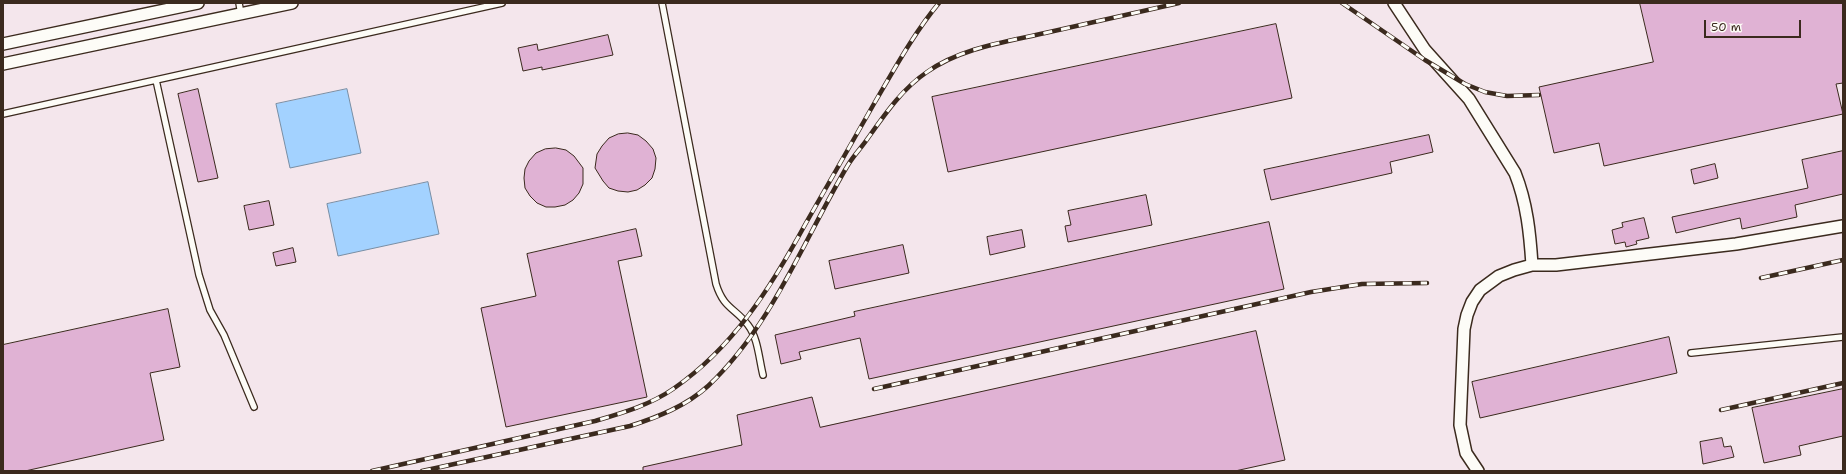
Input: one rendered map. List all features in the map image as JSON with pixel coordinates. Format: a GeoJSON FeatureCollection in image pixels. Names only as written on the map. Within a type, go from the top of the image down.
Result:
{"type":"FeatureCollection","features":[{"type":"Feature","properties":{"kind":"street"},"geometry":{"type":"LineString","coordinates":[[3,44],[198,3]]}},
{"type":"Feature","properties":{"kind":"street"},"geometry":{"type":"LineString","coordinates":[[3,64],[240,8],[292,3]]}},
{"type":"Feature","properties":{"kind":"street"},"geometry":{"type":"LineString","coordinates":[[1394,3],[1425,50],[1469,99],[1514,173],[1520,186],[1527,213],[1532,266]]}},
{"type":"Feature","properties":{"kind":"street"},"geometry":{"type":"LineString","coordinates":[[1478,471],[1466,453],[1460,424],[1464,329],[1467,314],[1472,302],[1480,290],[1490,282],[1514,270],[1532,266],[1556,266],[1728,245],[1843,226]]}},
{"type":"Feature","properties":{"kind":"lane"},"geometry":{"type":"LineString","coordinates":[[3,114],[502,3]]}},
{"type":"Feature","properties":{"kind":"lane"},"geometry":{"type":"LineString","coordinates":[[662,3],[716,284],[724,302],[749,326],[756,342],[763,375]]}},
{"type":"Feature","properties":{"kind":"lane"},"geometry":{"type":"LineString","coordinates":[[156,80],[199,275],[210,310],[224,335],[254,407]]}},
{"type":"Feature","properties":{"kind":"lane"},"geometry":{"type":"LineString","coordinates":[[1691,353],[1843,337]]}},
{"type":"Feature","properties":{"kind":"shaded area"},"geometry":{"type":"Polygon","coordinates":[[[3,3],[1843,3],[1843,471],[3,471],[3,3]]]}},
{"type":"Feature","properties":{"kind":"water"},"geometry":{"type":"Polygon","coordinates":[[[347,89],[361,153],[290,168],[276,104],[347,89]]]}},
{"type":"Feature","properties":{"kind":"water"},"geometry":{"type":"Polygon","coordinates":[[[428,182],[439,234],[338,256],[327,204],[428,182]]]}},
{"type":"Feature","properties":{"kind":"building"},"geometry":{"type":"Polygon","coordinates":[[[1640,3],[1843,3],[1843,83],[1836,84],[1843,114],[1604,166],[1599,143],[1554,153],[1539,87],[1653,62],[1640,3]]]}},
{"type":"Feature","properties":{"kind":"building"},"geometry":{"type":"Polygon","coordinates":[[[1276,24],[1292,98],[948,172],[932,97],[1276,24]]]}},
{"type":"Feature","properties":{"kind":"building"},"geometry":{"type":"Polygon","coordinates":[[[608,35],[613,55],[542,70],[542,67],[523,71],[518,48],[537,44],[538,50],[608,35]]]}},
{"type":"Feature","properties":{"kind":"building"},"geometry":{"type":"Polygon","coordinates":[[[198,89],[218,178],[198,182],[178,94],[198,89]]]}},
{"type":"Feature","properties":{"kind":"building"},"geometry":{"type":"Polygon","coordinates":[[[628,133],[638,135],[646,141],[653,149],[656,158],[652,178],[637,190],[628,192],[609,188],[595,168],[597,154],[609,138],[618,134],[628,133]]]}},
{"type":"Feature","properties":{"kind":"building"},"geometry":{"type":"Polygon","coordinates":[[[1429,135],[1433,152],[1390,162],[1392,173],[1271,200],[1264,170],[1429,135]]]}},
{"type":"Feature","properties":{"kind":"building"},"geometry":{"type":"Polygon","coordinates":[[[556,148],[566,150],[574,156],[583,168],[583,184],[579,193],[573,200],[565,205],[546,207],[537,203],[525,188],[525,169],[529,161],[536,153],[545,149],[556,148]]]}},
{"type":"Feature","properties":{"kind":"building"},"geometry":{"type":"Polygon","coordinates":[[[1843,151],[1843,194],[1795,205],[1797,217],[1742,229],[1740,218],[1676,233],[1672,217],[1808,188],[1802,160],[1843,151]]]}},
{"type":"Feature","properties":{"kind":"building"},"geometry":{"type":"Polygon","coordinates":[[[1715,164],[1718,178],[1694,184],[1691,170],[1715,164]]]}},
{"type":"Feature","properties":{"kind":"building"},"geometry":{"type":"Polygon","coordinates":[[[1146,195],[1152,225],[1068,242],[1065,226],[1071,225],[1068,211],[1146,195]]]}},
{"type":"Feature","properties":{"kind":"building"},"geometry":{"type":"Polygon","coordinates":[[[269,201],[274,225],[249,230],[244,206],[269,201]]]}},
{"type":"Feature","properties":{"kind":"building"},"geometry":{"type":"Polygon","coordinates":[[[1644,218],[1649,238],[1636,241],[1637,244],[1626,247],[1625,242],[1615,244],[1612,230],[1623,227],[1622,223],[1644,218]]]}},
{"type":"Feature","properties":{"kind":"building"},"geometry":{"type":"Polygon","coordinates":[[[1269,222],[1284,289],[869,379],[860,338],[799,352],[801,359],[781,364],[775,335],[855,316],[854,312],[1269,222]]]}},
{"type":"Feature","properties":{"kind":"building"},"geometry":{"type":"Polygon","coordinates":[[[636,229],[642,256],[618,261],[647,397],[506,427],[481,308],[536,296],[527,254],[636,229]]]}},
{"type":"Feature","properties":{"kind":"building"},"geometry":{"type":"Polygon","coordinates":[[[1022,230],[1025,247],[990,255],[987,237],[1022,230]]]}},
{"type":"Feature","properties":{"kind":"building"},"geometry":{"type":"Polygon","coordinates":[[[903,245],[909,273],[835,289],[829,261],[903,245]]]}},
{"type":"Feature","properties":{"kind":"building"},"geometry":{"type":"Polygon","coordinates":[[[293,248],[296,262],[276,266],[273,253],[293,248]]]}},
{"type":"Feature","properties":{"kind":"building"},"geometry":{"type":"Polygon","coordinates":[[[168,309],[180,367],[150,373],[164,440],[25,471],[3,471],[3,345],[168,309]]]}},
{"type":"Feature","properties":{"kind":"building"},"geometry":{"type":"Polygon","coordinates":[[[1256,331],[1285,460],[1235,471],[643,471],[643,467],[742,445],[737,415],[812,397],[820,427],[1256,331]]]}},
{"type":"Feature","properties":{"kind":"building"},"geometry":{"type":"Polygon","coordinates":[[[1669,337],[1677,373],[1480,418],[1472,382],[1669,337]]]}},
{"type":"Feature","properties":{"kind":"building"},"geometry":{"type":"Polygon","coordinates":[[[1843,389],[1843,436],[1799,446],[1801,455],[1764,463],[1752,408],[1843,389]]]}},
{"type":"Feature","properties":{"kind":"building"},"geometry":{"type":"Polygon","coordinates":[[[1722,438],[1724,447],[1731,446],[1734,457],[1703,464],[1700,442],[1722,438]]]}},
{"type":"Feature","properties":{"kind":"railway"},"geometry":{"type":"LineString","coordinates":[[372,471],[595,421],[615,415],[655,400],[673,389],[695,372],[733,335],[765,293],[793,247],[897,64],[921,26],[939,3]]}},
{"type":"Feature","properties":{"kind":"railway"},"geometry":{"type":"LineString","coordinates":[[422,471],[630,426],[661,415],[681,405],[708,386],[731,362],[751,337],[786,281],[850,161],[894,102],[918,79],[940,64],[969,51],[1179,3]]}},
{"type":"Feature","properties":{"kind":"railway"},"geometry":{"type":"LineString","coordinates":[[1342,3],[1425,60],[1465,84],[1485,92],[1507,96],[1539,95]]}},
{"type":"Feature","properties":{"kind":"railway"},"geometry":{"type":"LineString","coordinates":[[1761,278],[1843,260]]}},
{"type":"Feature","properties":{"kind":"railway"},"geometry":{"type":"LineString","coordinates":[[874,389],[1311,292],[1362,284],[1427,283]]}},
{"type":"Feature","properties":{"kind":"railway"},"geometry":{"type":"LineString","coordinates":[[1721,410],[1843,383]]}}]}
